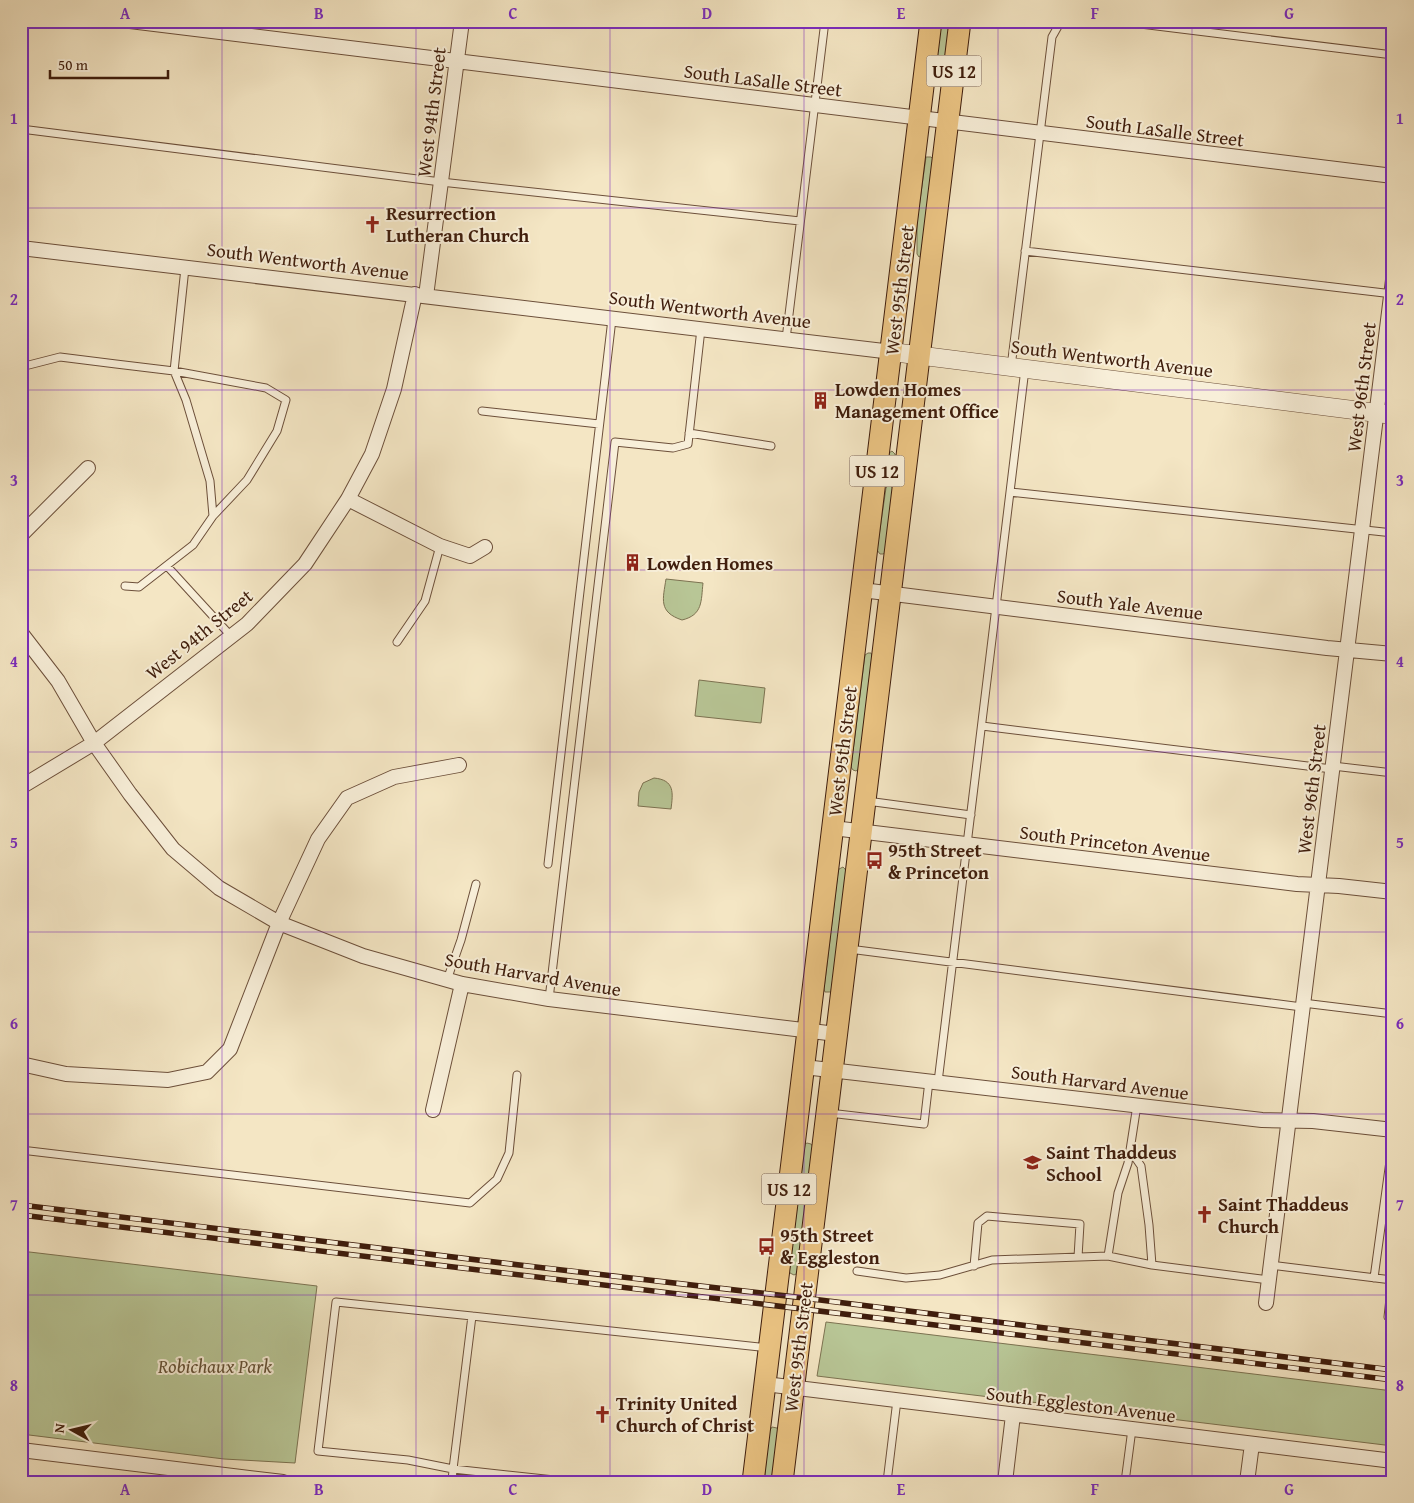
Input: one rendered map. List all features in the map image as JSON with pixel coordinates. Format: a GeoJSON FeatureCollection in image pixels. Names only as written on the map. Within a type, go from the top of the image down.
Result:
{"type":"FeatureCollection","features":[{"type":"Feature","properties":{"kind":"main road","name":"West 95th Street"},"geometry":{"type":"LineString","coordinates":[[753,1482],[931,21]]}},
{"type":"Feature","properties":{"kind":"main road","name":"West 95th Street"},"geometry":{"type":"LineString","coordinates":[[782,1482],[960,21]]}},
{"type":"Feature","properties":{"kind":"street","name":"South LaSalle Street"},"geometry":{"type":"LineString","coordinates":[[130,21],[1393,176]]}},
{"type":"Feature","properties":{"kind":"street","name":"West 94th Street"},"geometry":{"type":"LineString","coordinates":[[94,743],[247,624],[305,564],[348,499],[372,454],[394,389],[420,295],[441,182],[462,21]]}},
{"type":"Feature","properties":{"kind":"street","name":"South Wentworth Avenue"},"geometry":{"type":"LineString","coordinates":[[21,248],[786,339],[1385,414]]}},
{"type":"Feature","properties":{"kind":"street","name":"West 96th Street"},"geometry":{"type":"LineString","coordinates":[[1266,1303],[1362,531],[1385,414],[1392,289]]}},
{"type":"Feature","properties":{"kind":"street"},"geometry":{"type":"LineString","coordinates":[[21,535],[88,468]]}},
{"type":"Feature","properties":{"kind":"street"},"geometry":{"type":"LineString","coordinates":[[348,499],[440,546],[470,556],[485,548]]}},
{"type":"Feature","properties":{"kind":"street","name":"South Yale Avenue"},"geometry":{"type":"LineString","coordinates":[[862,590],[1347,650],[1393,654]]}},
{"type":"Feature","properties":{"kind":"street"},"geometry":{"type":"LineString","coordinates":[[21,633],[58,681],[94,743],[21,787]]}},
{"type":"Feature","properties":{"kind":"street","name":"South Harvard Avenue"},"geometry":{"type":"LineString","coordinates":[[94,743],[130,794],[173,849],[219,888],[279,923],[362,956],[462,984],[549,999],[836,1034]]}},
{"type":"Feature","properties":{"kind":"street"},"geometry":{"type":"LineString","coordinates":[[21,1064],[66,1074],[168,1080],[207,1072],[230,1049],[279,923],[318,838],[347,798],[394,777],[458,765]]}},
{"type":"Feature","properties":{"kind":"street","name":"South Princeton Avenue"},"geometry":{"type":"LineString","coordinates":[[833,828],[1278,881],[1393,892]]}},
{"type":"Feature","properties":{"kind":"street"},"geometry":{"type":"LineString","coordinates":[[433,1110],[462,984]]}},
{"type":"Feature","properties":{"kind":"street","name":"South Harvard Avenue"},"geometry":{"type":"LineString","coordinates":[[804,1066],[1262,1120],[1313,1121],[1393,1130]]}},
{"type":"Feature","properties":{"kind":"street","name":"South Eggleston Avenue"},"geometry":{"type":"LineString","coordinates":[[765,1384],[1393,1461]]}},
{"type":"Feature","properties":{"kind":"street"},"geometry":{"type":"LineString","coordinates":[[1005,1482],[1013,1414]]}},
{"type":"Feature","properties":{"kind":"street"},"geometry":{"type":"LineString","coordinates":[[1247,1482],[1252,1444]]}},
{"type":"Feature","properties":{"kind":"street"},"geometry":{"type":"LineString","coordinates":[[21,1450],[283,1482]]}},
{"type":"Feature","properties":{"kind":"lane"},"geometry":{"type":"LineString","coordinates":[[786,339],[825,21]]}},
{"type":"Feature","properties":{"kind":"lane"},"geometry":{"type":"LineString","coordinates":[[826,1112],[924,1124],[934,1082],[953,963],[1010,492],[1025,251],[1052,38],[1061,21]]}},
{"type":"Feature","properties":{"kind":"lane"},"geometry":{"type":"LineString","coordinates":[[1116,21],[1393,55]]}},
{"type":"Feature","properties":{"kind":"lane"},"geometry":{"type":"LineString","coordinates":[[21,129],[441,182],[800,222]]}},
{"type":"Feature","properties":{"kind":"lane"},"geometry":{"type":"LineString","coordinates":[[1025,251],[1392,289]]}},
{"type":"Feature","properties":{"kind":"lane"},"geometry":{"type":"LineString","coordinates":[[185,268],[174,372],[186,400],[210,481],[213,516]]}},
{"type":"Feature","properties":{"kind":"lane"},"geometry":{"type":"LineString","coordinates":[[548,864],[612,319]]}},
{"type":"Feature","properties":{"kind":"lane"},"geometry":{"type":"LineString","coordinates":[[549,999],[616,442],[673,448],[688,444],[701,330]]}},
{"type":"Feature","properties":{"kind":"lane"},"geometry":{"type":"LineString","coordinates":[[21,367],[60,357],[174,372],[266,388],[286,400],[277,431],[247,480],[213,516],[193,545],[139,587],[125,586]]}},
{"type":"Feature","properties":{"kind":"lane"},"geometry":{"type":"LineString","coordinates":[[482,411],[600,424]]}},
{"type":"Feature","properties":{"kind":"lane"},"geometry":{"type":"LineString","coordinates":[[689,433],[771,446]]}},
{"type":"Feature","properties":{"kind":"lane"},"geometry":{"type":"LineString","coordinates":[[1010,492],[1393,533]]}},
{"type":"Feature","properties":{"kind":"lane"},"geometry":{"type":"LineString","coordinates":[[397,642],[425,600],[440,546]]}},
{"type":"Feature","properties":{"kind":"lane"},"geometry":{"type":"LineString","coordinates":[[166,566],[231,636]]}},
{"type":"Feature","properties":{"kind":"lane"},"geometry":{"type":"LineString","coordinates":[[982,726],[1393,774]]}},
{"type":"Feature","properties":{"kind":"lane"},"geometry":{"type":"LineString","coordinates":[[864,800],[971,816]]}},
{"type":"Feature","properties":{"kind":"lane"},"geometry":{"type":"LineString","coordinates":[[447,980],[461,940],[476,884]]}},
{"type":"Feature","properties":{"kind":"lane"},"geometry":{"type":"LineString","coordinates":[[846,949],[1303,1005],[1393,1014]]}},
{"type":"Feature","properties":{"kind":"lane"},"geometry":{"type":"LineString","coordinates":[[21,1150],[470,1203],[497,1179],[509,1153],[517,1075]]}},
{"type":"Feature","properties":{"kind":"lane"},"geometry":{"type":"LineString","coordinates":[[1108,1256],[1118,1193],[1128,1163],[1137,1105]]}},
{"type":"Feature","properties":{"kind":"lane"},"geometry":{"type":"LineString","coordinates":[[1374,1278],[1393,1140]]}},
{"type":"Feature","properties":{"kind":"lane"},"geometry":{"type":"LineString","coordinates":[[1130,1150],[1141,1166],[1152,1265]]}},
{"type":"Feature","properties":{"kind":"lane"},"geometry":{"type":"LineString","coordinates":[[974,1266],[978,1223],[987,1216],[1080,1224],[1078,1257]]}},
{"type":"Feature","properties":{"kind":"lane"},"geometry":{"type":"LineString","coordinates":[[857,1271],[906,1278],[940,1275],[992,1260],[1108,1256],[1152,1265],[1268,1280]]}},
{"type":"Feature","properties":{"kind":"lane"},"geometry":{"type":"LineString","coordinates":[[1270,1264],[1392,1280],[1388,1317],[1393,1318]]}},
{"type":"Feature","properties":{"kind":"lane"},"geometry":{"type":"LineString","coordinates":[[573,1482],[453,1470],[408,1460],[318,1451],[336,1302],[770,1348]]}},
{"type":"Feature","properties":{"kind":"lane"},"geometry":{"type":"LineString","coordinates":[[452,1482],[472,1316]]}},
{"type":"Feature","properties":{"kind":"lane"},"geometry":{"type":"LineString","coordinates":[[887,1482],[897,1400]]}},
{"type":"Feature","properties":{"kind":"lane"},"geometry":{"type":"LineString","coordinates":[[1125,1482],[1132,1429]]}},
{"type":"Feature","properties":{"kind":"green space"},"geometry":{"type":"Polygon","coordinates":[[[941,21],[951,21],[943,78],[939,80],[935,76],[941,21]]]}},
{"type":"Feature","properties":{"kind":"green space"},"geometry":{"type":"Polygon","coordinates":[[[926,157],[933,159],[921,256],[919,257],[917,254],[917,222],[926,157]]]}},
{"type":"Feature","properties":{"kind":"green space"},"geometry":{"type":"Polygon","coordinates":[[[892,451],[895,454],[894,486],[891,486],[893,489],[885,553],[880,554],[877,550],[886,488],[888,486],[885,485],[889,453],[892,451]]]}},
{"type":"Feature","properties":{"kind":"green space"},"geometry":{"type":"Polygon","coordinates":[[[666,579],[703,583],[700,606],[694,615],[682,620],[669,613],[663,599],[666,579]]]}},
{"type":"Feature","properties":{"kind":"green space"},"geometry":{"type":"Polygon","coordinates":[[[871,653],[872,656],[859,769],[856,771],[851,767],[865,655],[871,653]]]}},
{"type":"Feature","properties":{"kind":"green space"},"geometry":{"type":"Polygon","coordinates":[[[699,680],[765,688],[761,723],[695,716],[699,680]]]}},
{"type":"Feature","properties":{"kind":"green space"},"geometry":{"type":"Polygon","coordinates":[[[654,778],[666,781],[669,784],[672,793],[671,809],[638,806],[639,792],[643,783],[654,778]]]}},
{"type":"Feature","properties":{"kind":"green space"},"geometry":{"type":"Polygon","coordinates":[[[843,867],[847,873],[831,992],[825,992],[838,872],[843,867]]]}},
{"type":"Feature","properties":{"kind":"green space"},"geometry":{"type":"Polygon","coordinates":[[[807,1143],[813,1147],[798,1273],[794,1275],[789,1271],[805,1144],[807,1143]]]}},
{"type":"Feature","properties":{"kind":"green space","name":"Robichaux Park"},"geometry":{"type":"Polygon","coordinates":[[[21,1251],[317,1286],[295,1463],[224,1459],[21,1434],[21,1251]]]}},
{"type":"Feature","properties":{"kind":"green space"},"geometry":{"type":"Polygon","coordinates":[[[826,1322],[1393,1391],[1393,1446],[817,1376],[826,1322]]]}},
{"type":"Feature","properties":{"kind":"green space"},"geometry":{"type":"Polygon","coordinates":[[[772,1427],[777,1428],[779,1432],[773,1482],[764,1482],[769,1432],[772,1427]]]}},
{"type":"Feature","properties":{"kind":"railway"},"geometry":{"type":"LineString","coordinates":[[21,1205],[1393,1370]]}},
{"type":"Feature","properties":{"kind":"railway"},"geometry":{"type":"LineString","coordinates":[[21,1215],[1393,1380]]}},
{"type":"Feature","properties":{"kind":"place","name":"Resurrection Lutheran Church"},"geometry":{"type":"Point","coordinates":[372,224]}},
{"type":"Feature","properties":{"kind":"place","name":"Lowden Homes Management Office"},"geometry":{"type":"Point","coordinates":[821,400]}},
{"type":"Feature","properties":{"kind":"place","name":"Lowden Homes"},"geometry":{"type":"Point","coordinates":[633,563]}},
{"type":"Feature","properties":{"kind":"place","name":"95th Street & Princeton"},"geometry":{"type":"Point","coordinates":[874,861]}},
{"type":"Feature","properties":{"kind":"place","name":"Saint Thaddeus School"},"geometry":{"type":"Point","coordinates":[1032,1163]}},
{"type":"Feature","properties":{"kind":"place","name":"Saint Thaddeus Church"},"geometry":{"type":"Point","coordinates":[1204,1215]}},
{"type":"Feature","properties":{"kind":"place","name":"95th Street & Eggleston"},"geometry":{"type":"Point","coordinates":[766,1246]}},
{"type":"Feature","properties":{"kind":"place","name":"Trinity United Church of Christ"},"geometry":{"type":"Point","coordinates":[602,1414]}}]}
